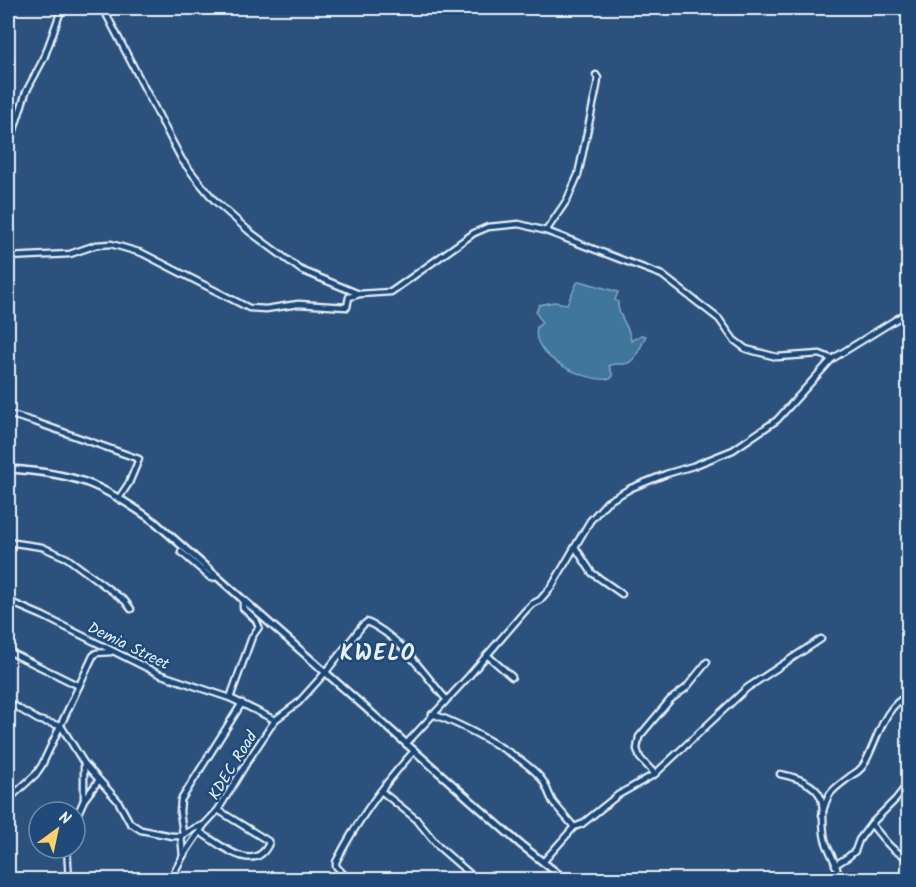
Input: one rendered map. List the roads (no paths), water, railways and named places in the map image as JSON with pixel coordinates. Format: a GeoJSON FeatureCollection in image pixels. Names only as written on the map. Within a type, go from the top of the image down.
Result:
{"type":"FeatureCollection","features":[{"type":"Feature","properties":{"kind":"main road"},"geometry":{"type":"LineString","coordinates":[[8,469],[48,472],[98,485],[162,528],[520,844],[566,879]]}},
{"type":"Feature","properties":{"kind":"street"},"geometry":{"type":"LineString","coordinates":[[8,149],[26,92],[44,58],[62,8]]}},
{"type":"Feature","properties":{"kind":"street"},"geometry":{"type":"LineString","coordinates":[[103,8],[182,160],[215,201],[250,232],[302,270],[359,294]]}},
{"type":"Feature","properties":{"kind":"street"},"geometry":{"type":"LineString","coordinates":[[546,231],[567,200],[578,175],[597,86],[596,75]]}},
{"type":"Feature","properties":{"kind":"street"},"geometry":{"type":"LineString","coordinates":[[8,258],[70,254],[96,245],[121,246],[142,253],[249,308],[266,309],[298,304],[347,307],[349,297],[391,292],[474,232],[488,227],[519,224],[546,231],[662,275],[719,319],[734,340],[746,349],[777,357],[820,354],[832,359]]}},
{"type":"Feature","properties":{"kind":"street"},"geometry":{"type":"LineString","coordinates":[[406,744],[525,611],[540,600],[552,586],[590,521],[607,502],[657,477],[693,466],[738,447],[777,420],[832,359],[909,312]]}},
{"type":"Feature","properties":{"kind":"street"},"geometry":{"type":"LineString","coordinates":[[8,414],[139,459],[129,483],[119,498]]}},
{"type":"Feature","properties":{"kind":"street"},"geometry":{"type":"LineString","coordinates":[[8,542],[42,548],[67,558],[125,601],[132,609]]}},
{"type":"Feature","properties":{"kind":"street"},"geometry":{"type":"LineString","coordinates":[[575,547],[592,573],[622,594]]}},
{"type":"Feature","properties":{"kind":"street"},"geometry":{"type":"LineString","coordinates":[[181,552],[205,575],[211,578],[217,577]]}},
{"type":"Feature","properties":{"kind":"street","name":"Demia Street"},"geometry":{"type":"LineString","coordinates":[[8,600],[159,674],[230,698],[275,720]]}},
{"type":"Feature","properties":{"kind":"street"},"geometry":{"type":"LineString","coordinates":[[230,698],[252,637],[259,627],[256,620],[243,608],[243,600]]}},
{"type":"Feature","properties":{"kind":"street","name":"KDEC Road"},"geometry":{"type":"LineString","coordinates":[[170,879],[204,825],[218,810],[275,720],[298,703],[367,622],[378,626],[404,649],[446,699]]}},
{"type":"Feature","properties":{"kind":"street"},"geometry":{"type":"LineString","coordinates":[[543,862],[574,827],[582,824],[618,795],[655,774],[747,688],[821,639]]}},
{"type":"Feature","properties":{"kind":"street"},"geometry":{"type":"LineString","coordinates":[[8,651],[79,686]]}},
{"type":"Feature","properties":{"kind":"street"},"geometry":{"type":"LineString","coordinates":[[8,800],[39,769],[94,654],[113,651]]}},
{"type":"Feature","properties":{"kind":"street"},"geometry":{"type":"LineString","coordinates":[[487,656],[512,677]]}},
{"type":"Feature","properties":{"kind":"street"},"geometry":{"type":"LineString","coordinates":[[655,774],[638,753],[636,742],[658,712],[686,688],[707,662]]}},
{"type":"Feature","properties":{"kind":"street"},"geometry":{"type":"LineString","coordinates":[[822,815],[825,801],[834,788],[862,768],[874,740],[897,702],[909,696]]}},
{"type":"Feature","properties":{"kind":"street"},"geometry":{"type":"LineString","coordinates":[[8,702],[38,720],[60,726],[84,763],[118,801],[130,823],[141,830],[172,836],[182,835],[204,825]]}},
{"type":"Feature","properties":{"kind":"street"},"geometry":{"type":"LineString","coordinates":[[183,856],[181,800],[242,703]]}},
{"type":"Feature","properties":{"kind":"street"},"geometry":{"type":"LineString","coordinates":[[432,714],[446,718],[510,752],[533,770],[544,781],[553,802],[574,827]]}},
{"type":"Feature","properties":{"kind":"street"},"geometry":{"type":"LineString","coordinates":[[349,879],[336,866],[336,862],[354,829],[381,790],[414,751]]}},
{"type":"Feature","properties":{"kind":"street"},"geometry":{"type":"LineString","coordinates":[[835,865],[855,850],[859,840],[871,824],[906,786],[909,754]]}},
{"type":"Feature","properties":{"kind":"street"},"geometry":{"type":"LineString","coordinates":[[84,763],[84,800]]}},
{"type":"Feature","properties":{"kind":"street"},"geometry":{"type":"LineString","coordinates":[[780,774],[798,778],[820,795],[825,840],[839,873],[838,879]]}},
{"type":"Feature","properties":{"kind":"street"},"geometry":{"type":"LineString","coordinates":[[84,800],[99,780]]}},
{"type":"Feature","properties":{"kind":"street"},"geometry":{"type":"LineString","coordinates":[[381,790],[416,819],[439,847],[477,879]]}},
{"type":"Feature","properties":{"kind":"street"},"geometry":{"type":"LineString","coordinates":[[200,832],[234,854],[247,859],[256,858],[266,851],[268,841],[218,810]]}},
{"type":"Feature","properties":{"kind":"street"},"geometry":{"type":"LineString","coordinates":[[871,824],[896,852],[902,856],[909,856]]}},
{"type":"Feature","properties":{"kind":"street"},"geometry":{"type":"LineString","coordinates":[[68,860],[69,879]]}},
{"type":"Feature","properties":{"kind":"water"},"geometry":{"type":"Polygon","coordinates":[[[580,281],[618,292],[615,300],[618,302],[619,312],[631,341],[641,335],[646,336],[632,360],[628,363],[609,366],[613,376],[610,379],[600,379],[574,372],[550,357],[537,338],[537,327],[542,323],[536,312],[539,305],[554,302],[567,304],[580,281]]]}},
{"type":"Feature","properties":{"kind":"district","name":"KWELO"},"geometry":{"type":"Point","coordinates":[378,652]}}]}
